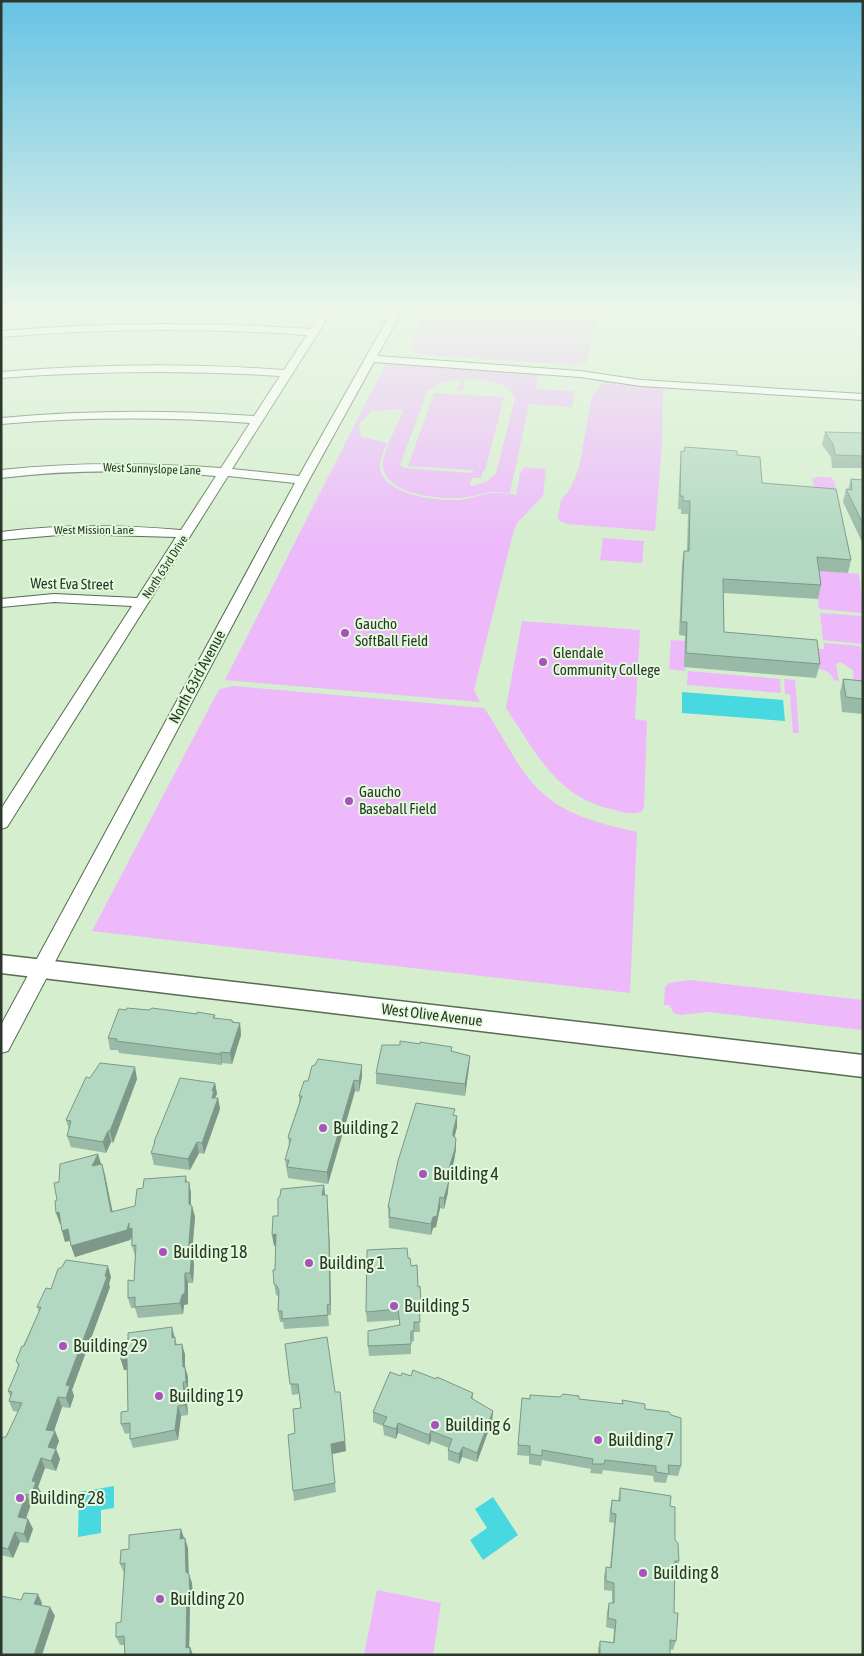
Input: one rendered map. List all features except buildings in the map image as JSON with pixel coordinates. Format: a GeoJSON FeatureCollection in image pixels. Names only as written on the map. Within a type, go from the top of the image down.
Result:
{"type":"FeatureCollection","features":[{"type":"Feature","properties":{"kind":"main road","name":"West Olive Avenue"},"geometry":{"type":"LineString","coordinates":[[1,964],[863,1066]]}},
{"type":"Feature","properties":{"kind":"street","name":"North 63rd Drive"},"geometry":{"type":"LineString","coordinates":[[1,823],[278,388]]}},
{"type":"Feature","properties":{"kind":"street","name":"North 63rd Avenue"},"geometry":{"type":"LineString","coordinates":[[1,1045],[303,480],[355,388]]}},
{"type":"Feature","properties":{"kind":"street"},"geometry":{"type":"LineString","coordinates":[[730,388],[863,397]]}},
{"type":"Feature","properties":{"kind":"street"},"geometry":{"type":"LineString","coordinates":[[1,421],[52,416],[122,413],[258,420]]}},
{"type":"Feature","properties":{"kind":"street","name":"West Sunnyslope Lane"},"geometry":{"type":"LineString","coordinates":[[1,474],[56,469],[114,467],[224,473],[303,480]]}},
{"type":"Feature","properties":{"kind":"street","name":"West Mission Lane"},"geometry":{"type":"LineString","coordinates":[[1,536],[40,531],[99,528],[186,534]]}},
{"type":"Feature","properties":{"kind":"street","name":"West Eva Street"},"geometry":{"type":"LineString","coordinates":[[1,603],[54,598],[142,603]]}},
{"type":"Feature","properties":{"kind":"shaded area"},"geometry":{"type":"Polygon","coordinates":[[[373,388],[433,388],[427,392],[400,465],[404,468],[473,473],[473,470],[408,466],[434,393],[504,397],[485,471],[483,471],[481,478],[472,478],[470,485],[472,486],[486,482],[496,473],[515,398],[507,388],[574,391],[572,407],[529,404],[510,493],[493,492],[447,498],[423,495],[400,488],[385,473],[383,463],[389,443],[404,409],[372,411],[359,424],[361,437],[387,443],[380,466],[384,478],[391,485],[413,495],[449,500],[495,493],[516,495],[520,474],[524,467],[546,469],[543,496],[517,523],[512,537],[474,690],[480,702],[225,680],[373,388]]]}},
{"type":"Feature","properties":{"kind":"shaded area"},"geometry":{"type":"Polygon","coordinates":[[[598,388],[663,389],[662,446],[655,531],[568,524],[560,521],[558,517],[561,500],[570,489],[579,468],[592,396],[598,388]]]}},
{"type":"Feature","properties":{"kind":"shaded area"},"geometry":{"type":"Polygon","coordinates":[[[831,477],[835,482],[836,491],[815,490],[812,479],[831,477]]]}},
{"type":"Feature","properties":{"kind":"shaded area"},"geometry":{"type":"Polygon","coordinates":[[[603,538],[644,541],[642,563],[600,560],[603,538]]]}},
{"type":"Feature","properties":{"kind":"shaded area"},"geometry":{"type":"Polygon","coordinates":[[[815,570],[859,574],[863,611],[861,613],[819,609],[815,570]]]}},
{"type":"Feature","properties":{"kind":"shaded area"},"geometry":{"type":"Polygon","coordinates":[[[820,613],[863,616],[863,644],[823,640],[820,613]]]}},
{"type":"Feature","properties":{"kind":"shaded area"},"geometry":{"type":"Polygon","coordinates":[[[522,621],[640,630],[635,719],[647,721],[644,808],[641,812],[618,811],[592,803],[575,794],[549,770],[506,708],[522,621]]]}},
{"type":"Feature","properties":{"kind":"shaded area"},"geometry":{"type":"Polygon","coordinates":[[[671,640],[686,641],[685,671],[669,669],[671,640]]]}},
{"type":"Feature","properties":{"kind":"shaded area"},"geometry":{"type":"Polygon","coordinates":[[[824,643],[860,646],[863,659],[863,682],[854,682],[853,670],[840,662],[836,664],[839,681],[834,680],[826,671],[815,668],[814,649],[824,649],[824,643]]]}},
{"type":"Feature","properties":{"kind":"shaded area"},"geometry":{"type":"Polygon","coordinates":[[[688,671],[780,679],[781,693],[687,685],[688,671]]]}},
{"type":"Feature","properties":{"kind":"shaded area"},"geometry":{"type":"Polygon","coordinates":[[[784,679],[795,680],[799,733],[793,733],[790,694],[785,694],[784,679]]]}},
{"type":"Feature","properties":{"kind":"shaded area"},"geometry":{"type":"Polygon","coordinates":[[[233,686],[484,708],[529,779],[547,797],[583,817],[637,832],[630,993],[92,931],[216,695],[220,689],[233,686]]]}},
{"type":"Feature","properties":{"kind":"shaded area"},"geometry":{"type":"Polygon","coordinates":[[[690,980],[863,1000],[863,1030],[708,1012],[680,1015],[674,1013],[669,1005],[664,1005],[665,987],[669,983],[690,980]]]}},
{"type":"Feature","properties":{"kind":"shaded area"},"geometry":{"type":"Polygon","coordinates":[[[377,1590],[441,1603],[433,1655],[364,1655],[377,1590]]]}},
{"type":"Feature","properties":{"kind":"water"},"geometry":{"type":"Polygon","coordinates":[[[682,692],[783,700],[785,721],[682,713],[682,692]]]}},
{"type":"Feature","properties":{"kind":"water"},"geometry":{"type":"Polygon","coordinates":[[[114,1486],[114,1508],[101,1510],[101,1533],[78,1537],[79,1492],[114,1486]]]}},
{"type":"Feature","properties":{"kind":"water"},"geometry":{"type":"Polygon","coordinates":[[[493,1497],[518,1535],[483,1560],[470,1540],[487,1528],[475,1509],[493,1497]]]}},
{"type":"Feature","properties":{"kind":"place","name":"Gaucho SoftBall Field"},"geometry":{"type":"Point","coordinates":[345,633]}},
{"type":"Feature","properties":{"kind":"place","name":"Glendale Community College"},"geometry":{"type":"Point","coordinates":[543,662]}},
{"type":"Feature","properties":{"kind":"place","name":"Gaucho Baseball Field"},"geometry":{"type":"Point","coordinates":[349,801]}},
{"type":"Feature","properties":{"kind":"place","name":"Building 2"},"geometry":{"type":"Point","coordinates":[323,1128]}},
{"type":"Feature","properties":{"kind":"place","name":"Building 4"},"geometry":{"type":"Point","coordinates":[423,1174]}},
{"type":"Feature","properties":{"kind":"place","name":"Building 18"},"geometry":{"type":"Point","coordinates":[163,1252]}},
{"type":"Feature","properties":{"kind":"place","name":"Building 1"},"geometry":{"type":"Point","coordinates":[309,1263]}},
{"type":"Feature","properties":{"kind":"place","name":"Building 5"},"geometry":{"type":"Point","coordinates":[394,1306]}},
{"type":"Feature","properties":{"kind":"place","name":"Building 29"},"geometry":{"type":"Point","coordinates":[63,1346]}},
{"type":"Feature","properties":{"kind":"place","name":"Building 19"},"geometry":{"type":"Point","coordinates":[159,1396]}},
{"type":"Feature","properties":{"kind":"place","name":"Building 6"},"geometry":{"type":"Point","coordinates":[435,1425]}},
{"type":"Feature","properties":{"kind":"place","name":"Building 7"},"geometry":{"type":"Point","coordinates":[598,1440]}},
{"type":"Feature","properties":{"kind":"place","name":"Building 28"},"geometry":{"type":"Point","coordinates":[20,1498]}},
{"type":"Feature","properties":{"kind":"place","name":"Building 8"},"geometry":{"type":"Point","coordinates":[643,1573]}},
{"type":"Feature","properties":{"kind":"place","name":"Building 20"},"geometry":{"type":"Point","coordinates":[160,1599]}}]}
